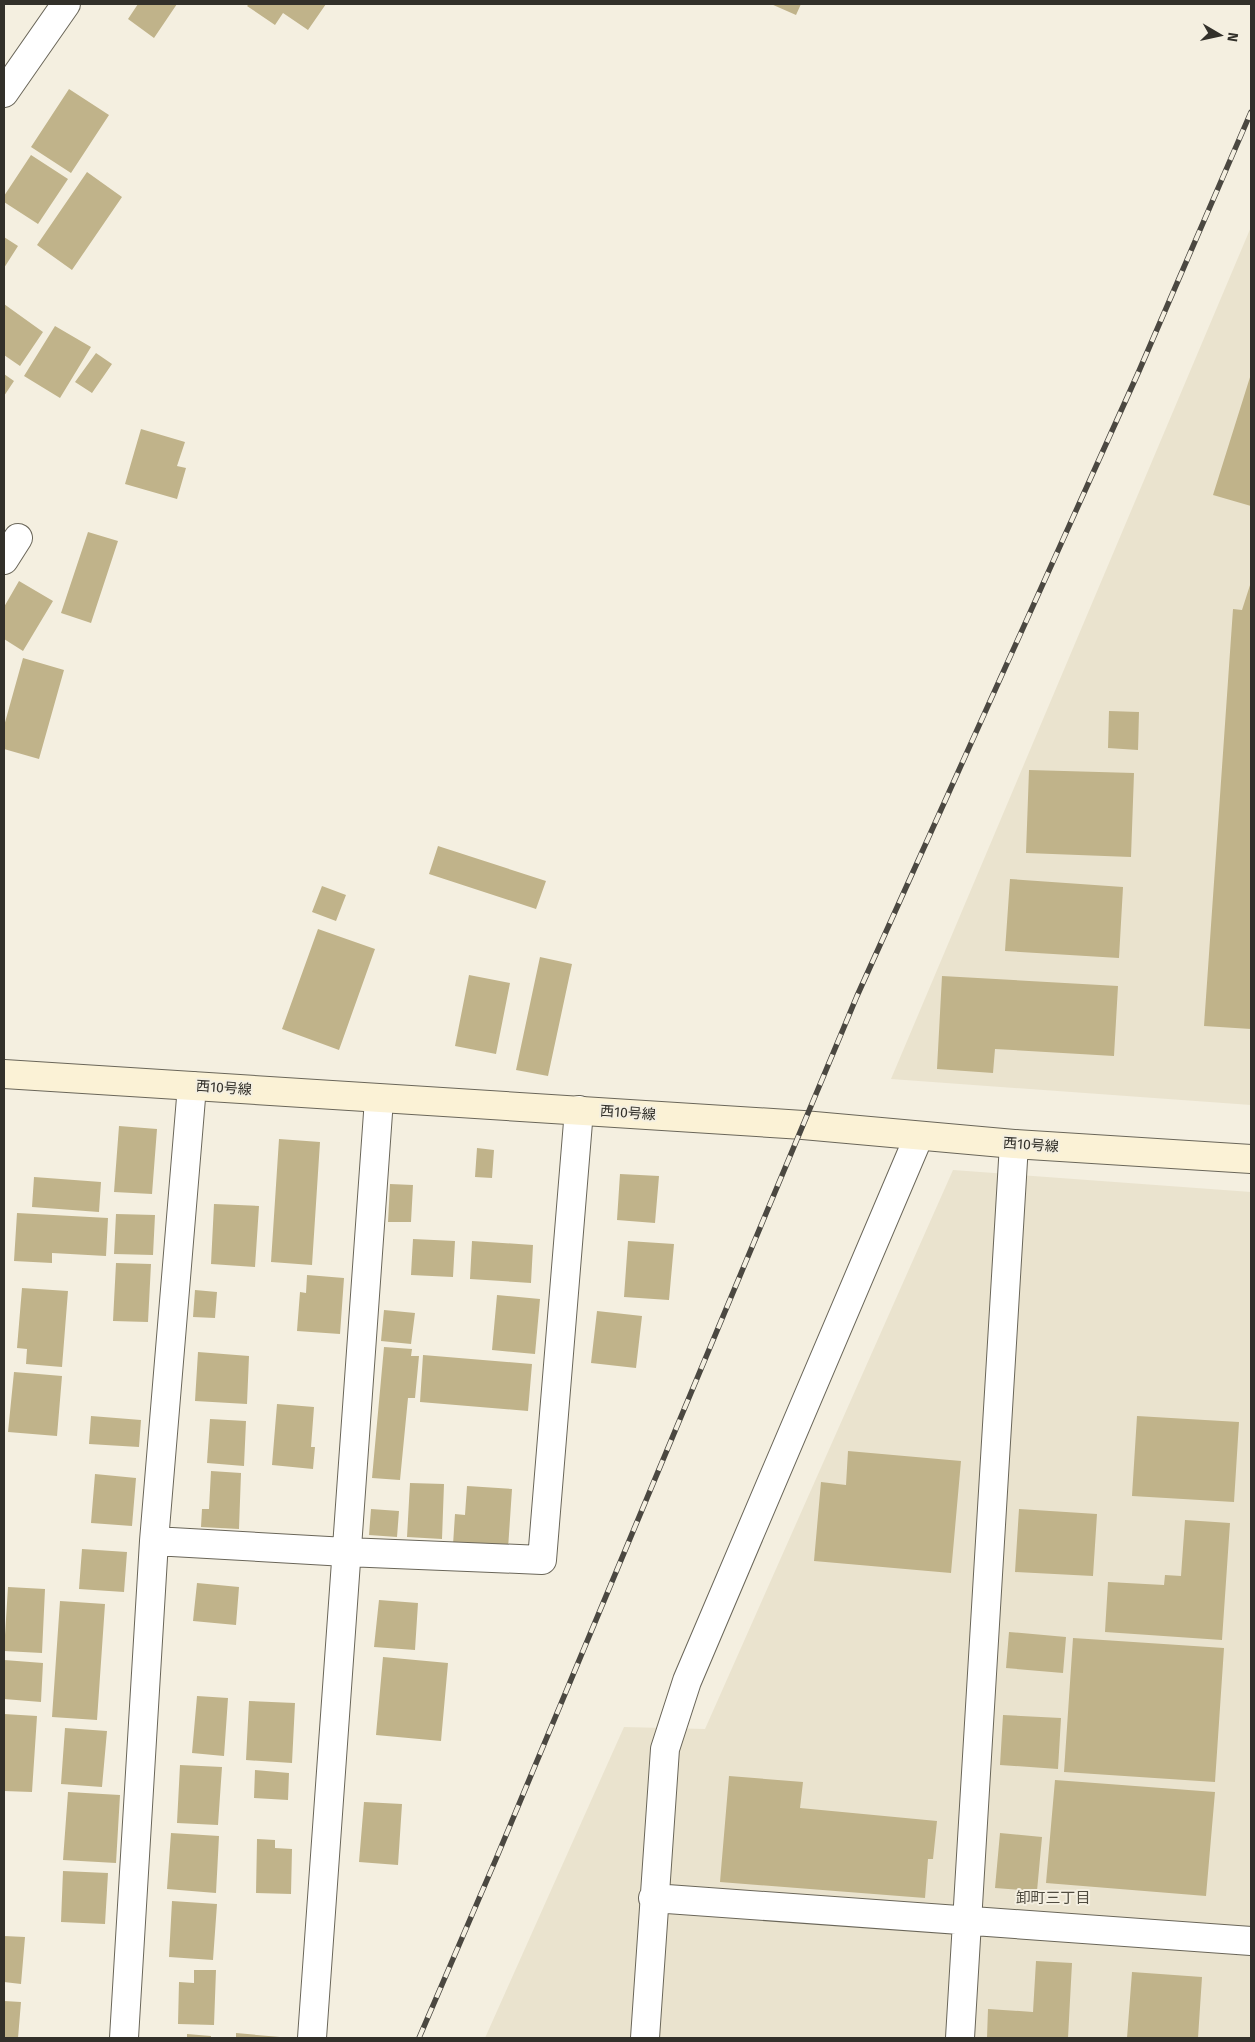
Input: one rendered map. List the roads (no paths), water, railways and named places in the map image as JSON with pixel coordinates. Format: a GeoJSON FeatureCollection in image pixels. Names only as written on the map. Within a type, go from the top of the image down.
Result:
{"type":"FeatureCollection","features":[{"type":"Feature","properties":{"kind":"street"},"geometry":{"type":"LineString","coordinates":[[4,93],[66,4]]}},
{"type":"Feature","properties":{"kind":"street"},"geometry":{"type":"LineString","coordinates":[[4,538],[18,538],[4,560]]}},
{"type":"Feature","properties":{"kind":"street","name":"西10号線"},"geometry":{"type":"LineString","coordinates":[[4,1074],[803,1125],[1014,1144],[1251,1159]]}},
{"type":"Feature","properties":{"kind":"street"},"geometry":{"type":"LineString","coordinates":[[124,2038],[154,1541],[192,1086]]}},
{"type":"Feature","properties":{"kind":"street"},"geometry":{"type":"LineString","coordinates":[[312,2038],[379,1099]]}},
{"type":"Feature","properties":{"kind":"street"},"geometry":{"type":"LineString","coordinates":[[154,1541],[346,1552],[542,1560],[579,1110]]}},
{"type":"Feature","properties":{"kind":"street"},"geometry":{"type":"LineString","coordinates":[[644,2038],[665,1749],[687,1681],[919,1136]]}},
{"type":"Feature","properties":{"kind":"street"},"geometry":{"type":"LineString","coordinates":[[960,2038],[1014,1144]]}},
{"type":"Feature","properties":{"kind":"street"},"geometry":{"type":"LineString","coordinates":[[653,1898],[1251,1941]]}},
{"type":"Feature","properties":{"kind":"railway"},"geometry":{"type":"LineString","coordinates":[[419,2038],[496,1859],[857,996],[1139,371],[1251,112]]}},
{"type":"Feature","properties":{"kind":"district","name":"卸町三丁目"},"geometry":{"type":"Point","coordinates":[1053,1898]}}]}
